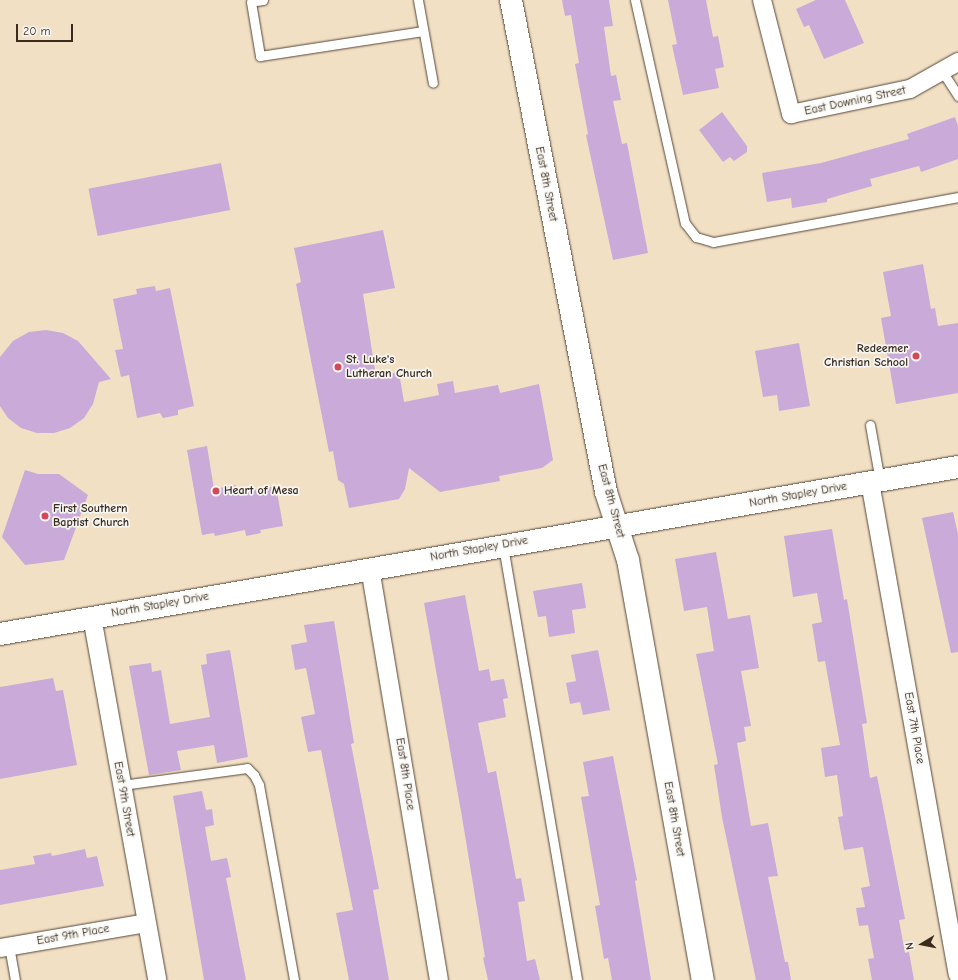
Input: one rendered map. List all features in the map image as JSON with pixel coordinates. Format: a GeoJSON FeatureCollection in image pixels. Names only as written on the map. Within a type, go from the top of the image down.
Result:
{"type":"FeatureCollection","features":[{"type":"Feature","properties":{"kind":"street","name":"East 8th Street"},"geometry":{"type":"LineString","coordinates":[[511,0],[606,492],[628,560],[703,980]]}},
{"type":"Feature","properties":{"kind":"street","name":"East Downing Street"},"geometry":{"type":"LineString","coordinates":[[762,0],[791,114],[910,89],[958,62]]}},
{"type":"Feature","properties":{"kind":"street","name":"North Stapley Drive"},"geometry":{"type":"LineString","coordinates":[[0,634],[503,544],[958,467]]}},
{"type":"Feature","properties":{"kind":"street","name":"East 7th Place"},"geometry":{"type":"LineString","coordinates":[[875,482],[958,974]]}},
{"type":"Feature","properties":{"kind":"street","name":"East 8th Place"},"geometry":{"type":"LineString","coordinates":[[370,568],[439,980]]}},
{"type":"Feature","properties":{"kind":"street","name":"East 9th Street"},"geometry":{"type":"LineString","coordinates":[[92,617],[157,980]]}},
{"type":"Feature","properties":{"kind":"street","name":"East 9th Place"},"geometry":{"type":"LineString","coordinates":[[5,947],[146,923]]}},
{"type":"Feature","properties":{"kind":"lane"},"geometry":{"type":"LineString","coordinates":[[263,0],[250,2],[260,56],[423,31]]}},
{"type":"Feature","properties":{"kind":"lane"},"geometry":{"type":"LineString","coordinates":[[418,0],[433,82]]}},
{"type":"Feature","properties":{"kind":"lane"},"geometry":{"type":"LineString","coordinates":[[635,0],[685,224],[696,237],[713,242],[958,197]]}},
{"type":"Feature","properties":{"kind":"lane"},"geometry":{"type":"LineString","coordinates":[[942,71],[958,96]]}},
{"type":"Feature","properties":{"kind":"lane"},"geometry":{"type":"LineString","coordinates":[[870,425],[875,482]]}},
{"type":"Feature","properties":{"kind":"lane"},"geometry":{"type":"LineString","coordinates":[[503,544],[577,980]]}},
{"type":"Feature","properties":{"kind":"lane"},"geometry":{"type":"LineString","coordinates":[[122,785],[247,768],[254,775],[259,785],[294,980]]}},
{"type":"Feature","properties":{"kind":"lane"},"geometry":{"type":"LineString","coordinates":[[5,947],[15,980]]}},
{"type":"Feature","properties":{"kind":"building"},"geometry":{"type":"Polygon","coordinates":[[[562,0],[609,0],[613,26],[604,27],[611,76],[616,75],[621,100],[613,101],[622,144],[627,143],[648,253],[613,260],[586,135],[588,134],[575,64],[579,63],[571,15],[565,16],[562,0]]]}},
{"type":"Feature","properties":{"kind":"building"},"geometry":{"type":"Polygon","coordinates":[[[668,0],[706,0],[713,37],[718,36],[724,67],[715,69],[719,88],[683,95],[672,45],[677,44],[668,0]]]}},
{"type":"Feature","properties":{"kind":"building"},"geometry":{"type":"Polygon","coordinates":[[[816,0],[845,0],[864,43],[824,59],[809,25],[804,27],[796,9],[816,0]]]}},
{"type":"Feature","properties":{"kind":"building"},"geometry":{"type":"Polygon","coordinates":[[[722,112],[747,146],[747,152],[734,161],[730,157],[723,162],[699,130],[722,112]]]}},
{"type":"Feature","properties":{"kind":"building"},"geometry":{"type":"Polygon","coordinates":[[[955,117],[958,126],[958,159],[921,172],[919,166],[870,179],[872,186],[827,199],[827,202],[792,208],[791,198],[767,202],[762,173],[821,163],[909,139],[907,134],[955,117]]]}},
{"type":"Feature","properties":{"kind":"building"},"geometry":{"type":"Polygon","coordinates":[[[221,163],[230,210],[98,236],[88,189],[221,163]]]}},
{"type":"Feature","properties":{"kind":"building","name":"St. Luke's Lutheran Church"},"geometry":{"type":"Polygon","coordinates":[[[383,230],[395,288],[363,294],[376,376],[399,372],[404,402],[439,395],[437,384],[453,381],[455,393],[498,385],[500,393],[539,384],[553,460],[542,468],[499,476],[500,481],[440,492],[409,468],[405,489],[399,499],[349,508],[344,484],[338,480],[333,451],[329,452],[296,284],[301,282],[294,248],[383,230]]]}},
{"type":"Feature","properties":{"kind":"building","name":"Redeemer Christian School"},"geometry":{"type":"Polygon","coordinates":[[[923,264],[931,309],[935,308],[938,326],[958,323],[958,393],[896,404],[881,318],[891,316],[883,272],[923,264]]]}},
{"type":"Feature","properties":{"kind":"building"},"geometry":{"type":"Polygon","coordinates":[[[155,286],[156,291],[170,288],[194,406],[178,410],[178,415],[163,418],[160,413],[137,418],[129,375],[121,377],[115,350],[123,349],[113,299],[137,294],[136,289],[155,286]]]}},
{"type":"Feature","properties":{"kind":"building"},"geometry":{"type":"Polygon","coordinates":[[[46,330],[63,333],[78,341],[111,379],[99,382],[93,404],[84,418],[70,428],[54,433],[37,433],[21,428],[8,418],[0,406],[0,357],[13,341],[29,332],[46,330]]]}},
{"type":"Feature","properties":{"kind":"building"},"geometry":{"type":"Polygon","coordinates":[[[799,343],[810,406],[779,411],[777,395],[763,397],[755,351],[799,343]]]}},
{"type":"Feature","properties":{"kind":"building","name":"Heart of Mesa"},"geometry":{"type":"Polygon","coordinates":[[[207,446],[214,489],[236,485],[237,493],[276,486],[283,526],[260,530],[261,533],[246,536],[245,530],[215,536],[214,533],[202,535],[187,450],[207,446]]]}},
{"type":"Feature","properties":{"kind":"building","name":"First Southern Baptist Church"},"geometry":{"type":"Polygon","coordinates":[[[25,470],[38,474],[59,474],[88,495],[64,560],[25,565],[2,537],[25,470]]]}},
{"type":"Feature","properties":{"kind":"building"},"geometry":{"type":"Polygon","coordinates":[[[953,512],[958,534],[958,652],[951,653],[922,518],[953,512]]]}},
{"type":"Feature","properties":{"kind":"building"},"geometry":{"type":"Polygon","coordinates":[[[832,529],[844,600],[847,599],[867,723],[862,724],[870,778],[877,776],[905,919],[899,920],[905,953],[909,952],[914,980],[872,980],[868,959],[874,958],[868,925],[859,926],[856,908],[865,907],[861,888],[870,886],[863,847],[844,850],[838,817],[843,816],[837,775],[825,777],[821,748],[840,745],[825,661],[818,662],[812,624],[822,622],[817,593],[793,597],[784,536],[832,529]]]}},
{"type":"Feature","properties":{"kind":"building"},"geometry":{"type":"Polygon","coordinates":[[[716,552],[728,619],[750,615],[759,668],[741,671],[751,726],[744,727],[746,741],[737,743],[751,826],[768,823],[778,876],[768,877],[785,962],[788,962],[791,980],[756,980],[722,817],[714,765],[718,764],[696,654],[714,651],[707,607],[684,611],[675,559],[716,552]]]}},
{"type":"Feature","properties":{"kind":"building"},"geometry":{"type":"Polygon","coordinates":[[[582,583],[586,608],[572,610],[575,633],[549,637],[546,616],[538,617],[533,591],[582,583]]]}},
{"type":"Feature","properties":{"kind":"building"},"geometry":{"type":"Polygon","coordinates":[[[465,595],[479,671],[489,669],[491,681],[504,679],[508,698],[503,699],[506,717],[478,723],[488,773],[496,771],[516,879],[521,878],[525,901],[518,902],[527,961],[535,959],[540,980],[488,980],[483,958],[485,957],[462,817],[424,603],[465,595]]]}},
{"type":"Feature","properties":{"kind":"building"},"geometry":{"type":"Polygon","coordinates":[[[334,621],[354,743],[351,744],[379,889],[373,890],[389,980],[349,980],[336,913],[353,910],[321,750],[308,752],[301,717],[315,714],[306,668],[295,670],[291,645],[307,642],[304,625],[334,621]]]}},
{"type":"Feature","properties":{"kind":"building"},"geometry":{"type":"Polygon","coordinates":[[[230,650],[248,757],[217,763],[214,745],[177,751],[181,770],[149,775],[129,666],[151,663],[152,672],[161,670],[170,724],[210,717],[201,665],[207,664],[206,654],[230,650]]]}},
{"type":"Feature","properties":{"kind":"building"},"geometry":{"type":"Polygon","coordinates":[[[598,650],[610,710],[583,715],[580,702],[570,704],[566,683],[576,681],[571,655],[598,650]]]}},
{"type":"Feature","properties":{"kind":"building"},"geometry":{"type":"Polygon","coordinates":[[[53,678],[56,691],[63,690],[77,765],[0,779],[0,687],[53,678]]]}},
{"type":"Feature","properties":{"kind":"building"},"geometry":{"type":"Polygon","coordinates":[[[613,756],[637,880],[635,881],[651,980],[612,980],[608,958],[604,959],[595,906],[600,905],[581,797],[589,796],[583,762],[613,756]]]}},
{"type":"Feature","properties":{"kind":"building"},"geometry":{"type":"Polygon","coordinates":[[[202,791],[206,810],[212,809],[214,825],[205,827],[211,861],[227,858],[231,877],[226,878],[246,980],[204,980],[173,796],[202,791]]]}},
{"type":"Feature","properties":{"kind":"building"},"geometry":{"type":"Polygon","coordinates":[[[85,849],[87,858],[97,856],[104,886],[0,905],[0,870],[35,864],[33,856],[51,853],[52,856],[85,849]]]}},
{"type":"Feature","properties":{"kind":"place","name":"Redeemer Christian School"},"geometry":{"type":"Point","coordinates":[916,356]}},
{"type":"Feature","properties":{"kind":"place","name":"St. Luke's Lutheran Church"},"geometry":{"type":"Point","coordinates":[338,367]}},
{"type":"Feature","properties":{"kind":"place","name":"Heart of Mesa"},"geometry":{"type":"Point","coordinates":[216,491]}},
{"type":"Feature","properties":{"kind":"place","name":"First Southern Baptist Church"},"geometry":{"type":"Point","coordinates":[45,516]}}]}
